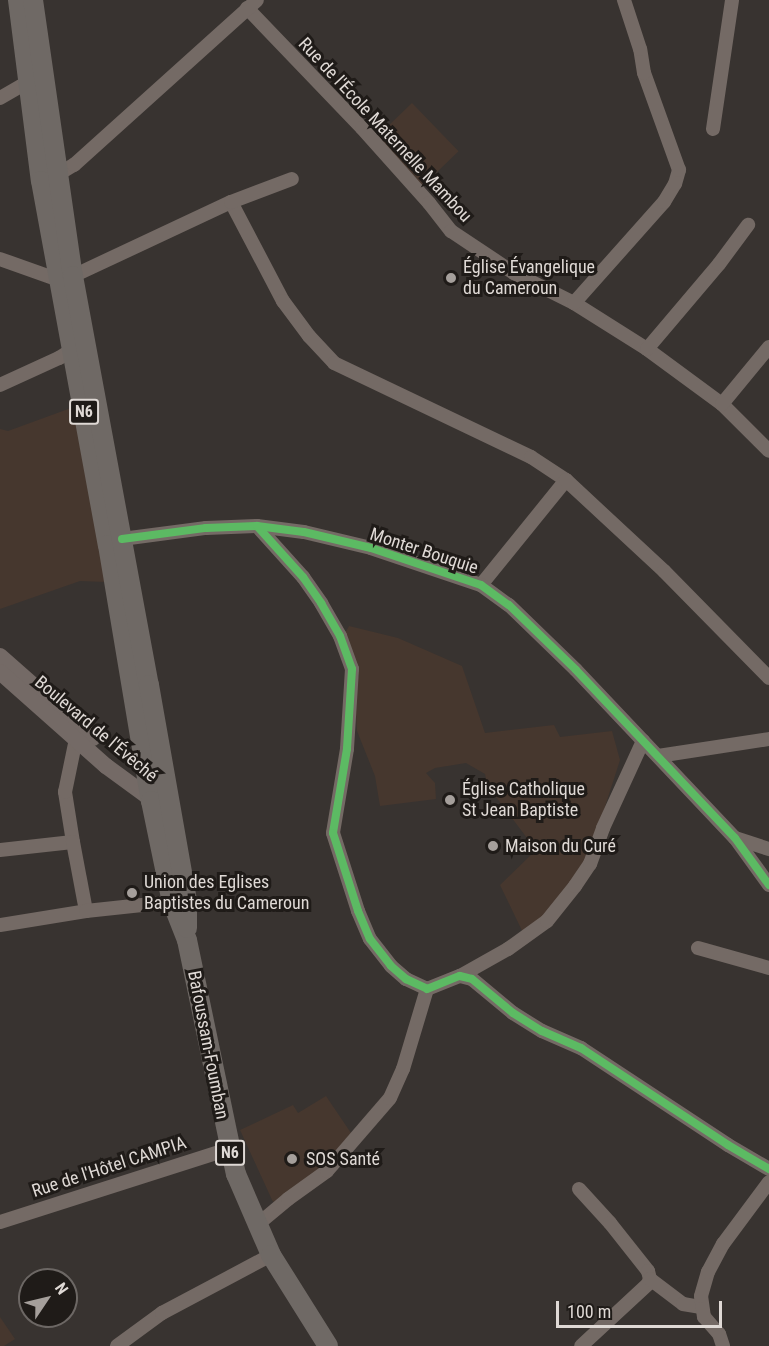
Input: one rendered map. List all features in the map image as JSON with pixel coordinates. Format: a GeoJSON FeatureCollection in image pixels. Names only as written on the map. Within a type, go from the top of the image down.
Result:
{"type":"FeatureCollection","features":[{"type":"Feature","properties":{"kind":"highway","name":"N6"},"geometry":{"type":"LineString","coordinates":[[18,0],[36,82],[49,179],[66,278],[179,901]]}},
{"type":"Feature","properties":{"kind":"highway","name":"N6"},"geometry":{"type":"LineString","coordinates":[[33,0],[36,82]]}},
{"type":"Feature","properties":{"kind":"highway","name":"N6"},"geometry":{"type":"LineString","coordinates":[[66,278],[72,350],[115,542]]}},
{"type":"Feature","properties":{"kind":"highway","name":"Bafoussam-Foumban"},"geometry":{"type":"LineString","coordinates":[[179,901],[229,1149],[257,1225],[271,1255],[328,1346]]}},
{"type":"Feature","properties":{"kind":"main road","name":"Boulevard de l'Évêché"},"geometry":{"type":"LineString","coordinates":[[0,656],[159,797]]}},
{"type":"Feature","properties":{"kind":"main road","name":"Boulevard de l'Évêché"},"geometry":{"type":"LineString","coordinates":[[0,672],[76,739],[159,797]]}},
{"type":"Feature","properties":{"kind":"street"},"geometry":{"type":"LineString","coordinates":[[574,303],[664,202],[675,184],[679,170],[644,73],[640,49],[624,0]]}},
{"type":"Feature","properties":{"kind":"street"},"geometry":{"type":"LineString","coordinates":[[713,129],[732,0]]}},
{"type":"Feature","properties":{"kind":"street"},"geometry":{"type":"LineString","coordinates":[[49,179],[74,165],[252,4]]}},
{"type":"Feature","properties":{"kind":"street","name":"Rue de l'École Maternelle Mambou"},"geometry":{"type":"LineString","coordinates":[[252,4],[452,231],[514,273],[574,303],[647,349],[722,404],[769,451]]}},
{"type":"Feature","properties":{"kind":"street"},"geometry":{"type":"LineString","coordinates":[[0,98],[36,82]]}},
{"type":"Feature","properties":{"kind":"street"},"geometry":{"type":"LineString","coordinates":[[0,259],[66,278],[231,202],[292,179]]}},
{"type":"Feature","properties":{"kind":"street"},"geometry":{"type":"LineString","coordinates":[[231,202],[284,301],[309,336],[334,363],[531,457],[566,480],[664,571],[769,678]]}},
{"type":"Feature","properties":{"kind":"street"},"geometry":{"type":"LineString","coordinates":[[647,349],[719,264],[748,225]]}},
{"type":"Feature","properties":{"kind":"street"},"geometry":{"type":"LineString","coordinates":[[722,404],[769,347]]}},
{"type":"Feature","properties":{"kind":"street"},"geometry":{"type":"LineString","coordinates":[[0,385],[72,350]]}},
{"type":"Feature","properties":{"kind":"street"},"geometry":{"type":"LineString","coordinates":[[481,585],[566,480]]}},
{"type":"Feature","properties":{"kind":"street"},"geometry":{"type":"LineString","coordinates":[[257,526],[303,577],[340,636],[352,669],[347,749],[333,833],[337,850],[370,939],[391,966],[406,978],[428,989],[460,976],[508,949],[547,921],[590,864],[603,828],[643,741]]}},
{"type":"Feature","properties":{"kind":"street","name":"Monter Bouquie"},"geometry":{"type":"LineString","coordinates":[[115,542],[206,528],[257,526],[304,532],[371,548],[481,585],[509,605],[658,756],[735,838],[769,885]]}},
{"type":"Feature","properties":{"kind":"street"},"geometry":{"type":"LineString","coordinates":[[76,739],[65,792],[86,911]]}},
{"type":"Feature","properties":{"kind":"street"},"geometry":{"type":"LineString","coordinates":[[658,756],[769,739]]}},
{"type":"Feature","properties":{"kind":"street"},"geometry":{"type":"LineString","coordinates":[[735,838],[769,849]]}},
{"type":"Feature","properties":{"kind":"street"},"geometry":{"type":"LineString","coordinates":[[0,850],[73,842]]}},
{"type":"Feature","properties":{"kind":"street"},"geometry":{"type":"LineString","coordinates":[[0,926],[86,911],[179,901]]}},
{"type":"Feature","properties":{"kind":"street"},"geometry":{"type":"LineString","coordinates":[[698,948],[769,968]]}},
{"type":"Feature","properties":{"kind":"street"},"geometry":{"type":"LineString","coordinates":[[460,976],[472,979],[513,1013],[542,1030],[581,1048],[728,1145],[769,1169]]}},
{"type":"Feature","properties":{"kind":"street"},"geometry":{"type":"LineString","coordinates":[[257,1225],[288,1198],[327,1171],[390,1098],[403,1069],[428,989]]}},
{"type":"Feature","properties":{"kind":"street","name":"Rue de l'Hôtel CAMPIA"},"geometry":{"type":"LineString","coordinates":[[0,1222],[229,1149]]}},
{"type":"Feature","properties":{"kind":"street"},"geometry":{"type":"LineString","coordinates":[[723,1346],[719,1334],[704,1317],[700,1307],[708,1272],[723,1244],[769,1182]]}},
{"type":"Feature","properties":{"kind":"street"},"geometry":{"type":"LineString","coordinates":[[579,1190],[610,1223],[648,1271],[650,1278],[648,1284],[581,1346]]}},
{"type":"Feature","properties":{"kind":"street"},"geometry":{"type":"LineString","coordinates":[[117,1346],[162,1313],[271,1255]]}},
{"type":"Feature","properties":{"kind":"street"},"geometry":{"type":"LineString","coordinates":[[650,1278],[683,1304],[700,1307]]}},
{"type":"Feature","properties":{"kind":"shaded area"},"geometry":{"type":"Polygon","coordinates":[[[412,103],[459,151],[420,188],[374,140],[412,103]]]}},
{"type":"Feature","properties":{"kind":"shaded area"},"geometry":{"type":"Polygon","coordinates":[[[71,408],[77,427],[106,582],[80,581],[0,609],[0,429],[8,431],[71,408]]]}},
{"type":"Feature","properties":{"kind":"shaded area"},"geometry":{"type":"Polygon","coordinates":[[[349,626],[398,638],[462,666],[485,733],[554,725],[560,737],[612,731],[620,760],[585,869],[526,939],[500,885],[536,850],[487,785],[485,774],[466,763],[435,768],[426,773],[435,783],[436,799],[380,806],[375,776],[357,731],[354,679],[359,676],[343,637],[349,626]]]}},
{"type":"Feature","properties":{"kind":"shaded area","name":"SOS Santé"},"geometry":{"type":"Polygon","coordinates":[[[326,1096],[351,1133],[309,1185],[273,1202],[240,1130],[293,1105],[298,1113],[326,1096]]]}},
{"type":"Feature","properties":{"kind":"shaded area"},"geometry":{"type":"Polygon","coordinates":[[[0,1317],[15,1339],[4,1346],[0,1346],[0,1317]]]}},
{"type":"Feature","properties":{"kind":"cycle path"},"geometry":{"type":"LineString","coordinates":[[257,526],[303,577],[321,603],[340,636],[352,669],[347,749],[333,833],[358,911],[370,939],[391,966],[406,979],[427,989],[460,976],[472,979],[513,1013],[542,1031],[581,1048],[728,1145],[769,1169]]}},
{"type":"Feature","properties":{"kind":"cycle path"},"geometry":{"type":"LineString","coordinates":[[122,539],[206,528],[257,526],[304,532],[371,548],[481,585],[509,605],[576,670],[735,838],[769,885]]}},
{"type":"Feature","properties":{"kind":"place","name":"Église Évangelique du Cameroun"},"geometry":{"type":"Point","coordinates":[451,278]}},
{"type":"Feature","properties":{"kind":"place","name":"Église Catholique St Jean Baptiste"},"geometry":{"type":"Point","coordinates":[450,800]}},
{"type":"Feature","properties":{"kind":"place","name":"Maison du Curé"},"geometry":{"type":"Point","coordinates":[493,846]}},
{"type":"Feature","properties":{"kind":"place","name":"Union des Eglises Baptistes du Cameroun"},"geometry":{"type":"Point","coordinates":[132,893]}},
{"type":"Feature","properties":{"kind":"place","name":"SOS Santé"},"geometry":{"type":"Point","coordinates":[292,1159]}}]}
